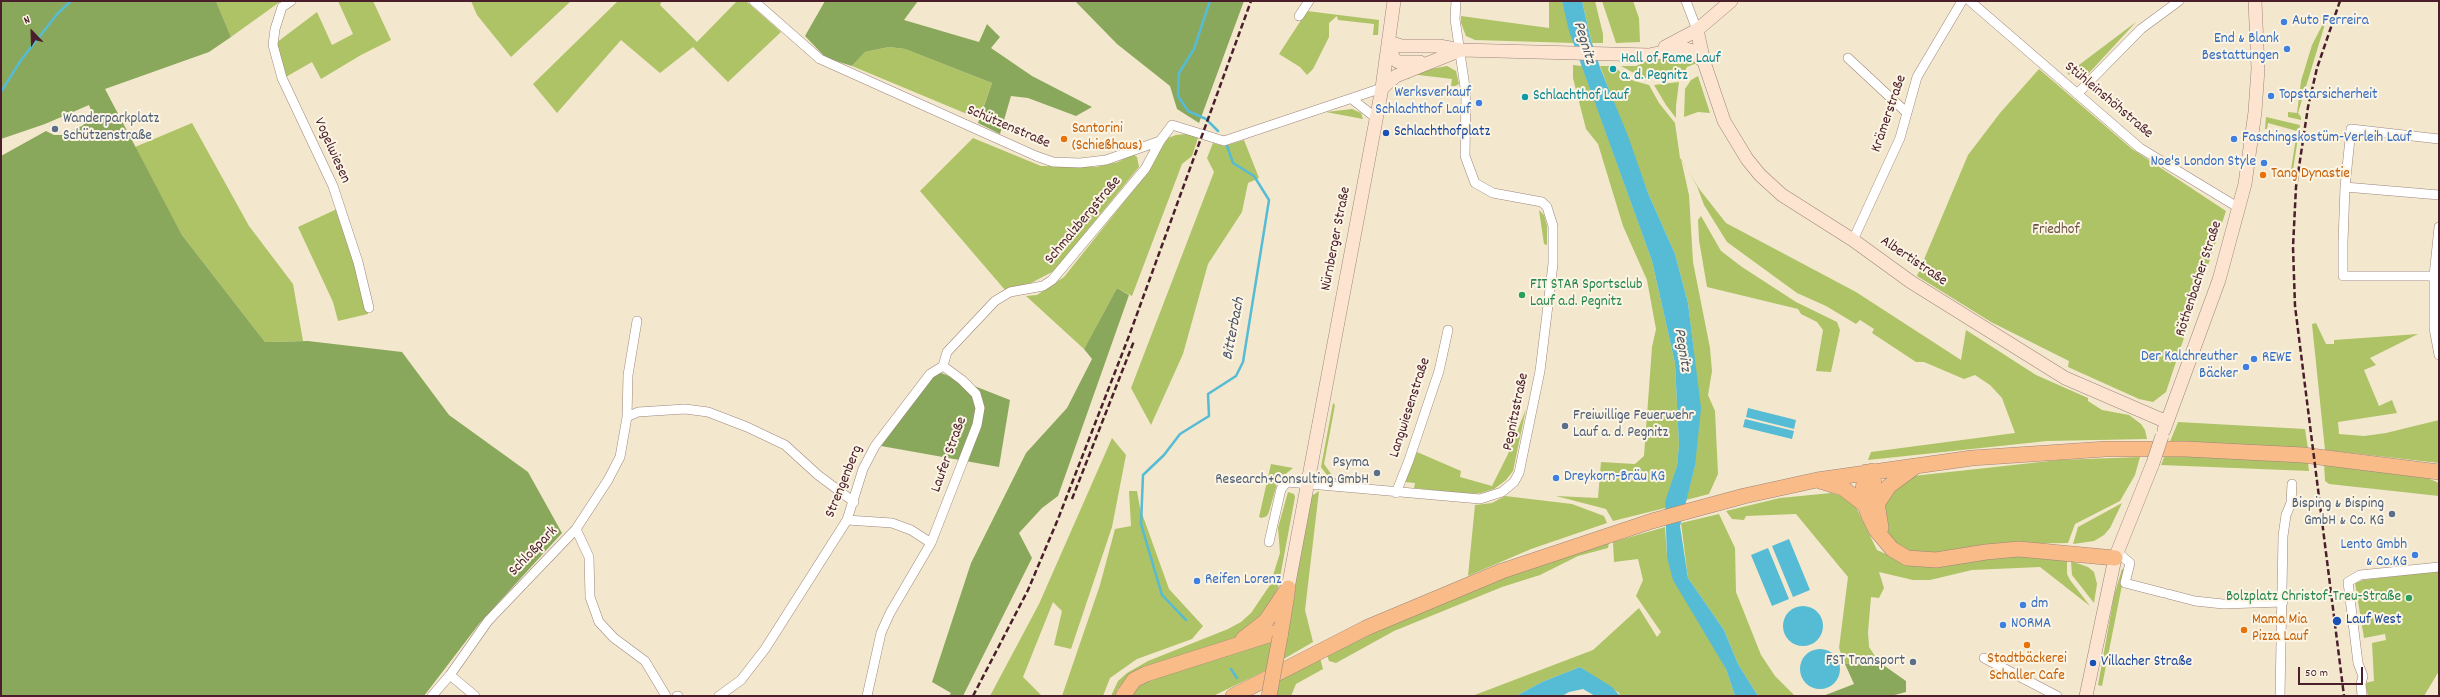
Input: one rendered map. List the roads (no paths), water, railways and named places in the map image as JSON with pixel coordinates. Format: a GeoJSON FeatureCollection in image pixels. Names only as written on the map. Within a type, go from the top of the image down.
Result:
{"type":"FeatureCollection","features":[{"type":"Feature","properties":{"kind":"main road","name":"Nürnberger Straße"},"geometry":{"type":"LineString","coordinates":[[1288,588],[1306,483],[1382,88],[1394,1]]}},
{"type":"Feature","properties":{"kind":"main road"},"geometry":{"type":"LineString","coordinates":[[1642,54],[1661,48],[1697,30],[1731,1]]}},
{"type":"Feature","properties":{"kind":"main road","name":"Röthenbacher Straße"},"geometry":{"type":"LineString","coordinates":[[2086,696],[2116,555],[2153,463],[2218,280],[2245,184],[2255,112],[2258,69],[2255,1]]}},
{"type":"Feature","properties":{"kind":"main road","name":"Albertistraße"},"geometry":{"type":"LineString","coordinates":[[1697,30],[1704,62],[1724,121],[1747,159],[1760,175],[1782,195],[1853,240],[1911,282],[2065,378],[2167,422]]}},
{"type":"Feature","properties":{"kind":"main road"},"geometry":{"type":"LineString","coordinates":[[1389,42],[1401,46],[1439,46],[1461,50],[1656,55],[1682,48],[1693,51],[1704,62]]}},
{"type":"Feature","properties":{"kind":"main road"},"geometry":{"type":"LineString","coordinates":[[1389,42],[1393,58],[1398,62],[1429,62]]}},
{"type":"Feature","properties":{"kind":"main road"},"geometry":{"type":"LineString","coordinates":[[1382,88],[1396,76],[1461,50]]}},
{"type":"Feature","properties":{"kind":"main road"},"geometry":{"type":"LineString","coordinates":[[1232,696],[1333,643],[1434,598],[1536,558],[1645,523],[1744,496],[1817,480],[1919,464],[2025,453],[2106,449],[2186,449],[2303,455],[2439,472]]}},
{"type":"Feature","properties":{"kind":"main road"},"geometry":{"type":"LineString","coordinates":[[1871,504],[1889,486],[1919,464]]}},
{"type":"Feature","properties":{"kind":"main road"},"geometry":{"type":"LineString","coordinates":[[1869,471],[1863,489],[1871,504],[1876,530],[1900,555],[1920,560],[1936,560],[1986,552],[2019,550],[2116,555]]}},
{"type":"Feature","properties":{"kind":"main road"},"geometry":{"type":"LineString","coordinates":[[1817,480],[1843,488],[1871,504]]}},
{"type":"Feature","properties":{"kind":"main road"},"geometry":{"type":"LineString","coordinates":[[1269,696],[1288,588]]}},
{"type":"Feature","properties":{"kind":"main road"},"geometry":{"type":"LineString","coordinates":[[1228,648],[1251,634],[1266,621],[1288,588]]}},
{"type":"Feature","properties":{"kind":"main road"},"geometry":{"type":"LineString","coordinates":[[1123,696],[1129,685],[1140,677],[1228,648],[1281,634]]}},
{"type":"Feature","properties":{"kind":"street","name":"Vogelwiesen"},"geometry":{"type":"LineString","coordinates":[[291,1],[282,7],[275,29],[273,45],[282,78],[333,186],[358,262],[369,308]]}},
{"type":"Feature","properties":{"kind":"street","name":"Schützenstraße"},"geometry":{"type":"LineString","coordinates":[[754,1],[820,59],[1036,156],[1054,162],[1080,163],[1106,160],[1160,141]]}},
{"type":"Feature","properties":{"kind":"street"},"geometry":{"type":"LineString","coordinates":[[1299,16],[1309,1]]}},
{"type":"Feature","properties":{"kind":"street"},"geometry":{"type":"LineString","coordinates":[[1456,1],[1455,19],[1461,50]]}},
{"type":"Feature","properties":{"kind":"street"},"geometry":{"type":"LineString","coordinates":[[1686,1],[1697,30]]}},
{"type":"Feature","properties":{"kind":"street","name":"Krämerstraße"},"geometry":{"type":"LineString","coordinates":[[1853,240],[1900,138],[1906,112],[1917,77],[1962,1]]}},
{"type":"Feature","properties":{"kind":"street","name":"Stühleinshöhstraße"},"geometry":{"type":"LineString","coordinates":[[1970,1],[2140,148],[2239,208]]}},
{"type":"Feature","properties":{"kind":"street"},"geometry":{"type":"LineString","coordinates":[[2077,94],[2144,26],[2179,1]]}},
{"type":"Feature","properties":{"kind":"street","name":"Pegnitzstraße"},"geometry":{"type":"LineString","coordinates":[[1306,483],[1396,493],[1488,498],[1502,492],[1514,482],[1519,473],[1540,371],[1553,264],[1553,226],[1547,207],[1542,202],[1493,193],[1475,183],[1465,156],[1466,94],[1461,50]]}},
{"type":"Feature","properties":{"kind":"street"},"geometry":{"type":"LineString","coordinates":[[1848,58],[1906,112]]}},
{"type":"Feature","properties":{"kind":"street"},"geometry":{"type":"LineString","coordinates":[[1160,141],[1172,125],[1224,142],[1382,88]]}},
{"type":"Feature","properties":{"kind":"street"},"geometry":{"type":"LineString","coordinates":[[1352,99],[1376,118]]}},
{"type":"Feature","properties":{"kind":"street"},"geometry":{"type":"LineString","coordinates":[[2434,276],[2343,276],[2345,187],[2351,129],[2439,139]]}},
{"type":"Feature","properties":{"kind":"street","name":"Schmalzbergstraße"},"geometry":{"type":"LineString","coordinates":[[943,366],[947,352],[995,301],[1010,292],[1043,286],[1052,280],[1145,169],[1160,141]]}},
{"type":"Feature","properties":{"kind":"street"},"geometry":{"type":"LineString","coordinates":[[2345,187],[2439,195]]}},
{"type":"Feature","properties":{"kind":"street"},"geometry":{"type":"LineString","coordinates":[[2439,227],[2434,276],[2434,328],[2439,355]]}},
{"type":"Feature","properties":{"kind":"street"},"geometry":{"type":"LineString","coordinates":[[576,529],[608,480],[620,457],[627,417],[628,375],[637,321]]}},
{"type":"Feature","properties":{"kind":"street","name":"Langwiesenstraße"},"geometry":{"type":"LineString","coordinates":[[1396,493],[1409,460],[1439,371],[1448,330]]}},
{"type":"Feature","properties":{"kind":"street","name":"Strengenberg"},"geometry":{"type":"LineString","coordinates":[[719,696],[741,680],[751,669],[847,520],[854,502],[863,469],[875,446],[930,374],[943,366]]}},
{"type":"Feature","properties":{"kind":"street","name":"Laufer Straße"},"geometry":{"type":"LineString","coordinates":[[866,696],[881,633],[890,613],[931,543],[974,438],[980,408],[972,389],[943,366]]}},
{"type":"Feature","properties":{"kind":"street"},"geometry":{"type":"LineString","coordinates":[[627,417],[638,412],[685,409],[708,412],[747,427],[785,445],[818,475],[854,502]]}},
{"type":"Feature","properties":{"kind":"street"},"geometry":{"type":"LineString","coordinates":[[1269,542],[1282,489],[1287,482],[1306,483]]}},
{"type":"Feature","properties":{"kind":"street"},"geometry":{"type":"LineString","coordinates":[[2280,696],[2283,602],[2283,536],[2286,516],[2291,503],[2292,484]]}},
{"type":"Feature","properties":{"kind":"street"},"geometry":{"type":"LineString","coordinates":[[847,520],[892,523],[911,530],[931,543]]}},
{"type":"Feature","properties":{"kind":"street","name":"Schloßpark"},"geometry":{"type":"LineString","coordinates":[[432,696],[450,675],[488,621],[576,529],[590,557],[590,597],[599,622],[614,638],[645,662],[666,696]]}},
{"type":"Feature","properties":{"kind":"street"},"geometry":{"type":"LineString","coordinates":[[2116,555],[2130,563],[2125,583],[2195,601],[2223,604],[2283,602]]}},
{"type":"Feature","properties":{"kind":"street"},"geometry":{"type":"LineString","coordinates":[[2362,696],[2361,684],[2363,676],[2358,663],[2348,582],[2353,577],[2360,575],[2439,567]]}},
{"type":"Feature","properties":{"kind":"street"},"geometry":{"type":"LineString","coordinates":[[1984,658],[2057,696]]}},
{"type":"Feature","properties":{"kind":"street"},"geometry":{"type":"LineString","coordinates":[[450,675],[475,696]]}},
{"type":"Feature","properties":{"kind":"water","name":"Pegnitz"},"geometry":{"type":"Polygon","coordinates":[[[1562,1],[1582,1],[1591,40],[1601,70],[1628,136],[1648,193],[1675,254],[1688,303],[1701,408],[1695,466],[1680,526],[1688,578],[1724,630],[1738,664],[1758,696],[1735,696],[1726,669],[1673,580],[1667,557],[1665,502],[1677,466],[1679,445],[1675,363],[1652,261],[1569,31],[1562,1]]]}},
{"type":"Feature","properties":{"kind":"water"},"geometry":{"type":"Polygon","coordinates":[[[1748,408],[1796,420],[1794,429],[1746,417],[1748,408]]]}},
{"type":"Feature","properties":{"kind":"water"},"geometry":{"type":"Polygon","coordinates":[[[1745,419],[1794,431],[1792,439],[1743,427],[1745,419]]]}},
{"type":"Feature","properties":{"kind":"water"},"geometry":{"type":"Polygon","coordinates":[[[1789,539],[1810,590],[1793,597],[1772,546],[1789,539]]]}},
{"type":"Feature","properties":{"kind":"water"},"geometry":{"type":"Polygon","coordinates":[[[1768,548],[1789,599],[1772,606],[1751,555],[1768,548]]]}},
{"type":"Feature","properties":{"kind":"water"},"geometry":{"type":"Polygon","coordinates":[[[1799,606],[1807,606],[1814,609],[1820,615],[1823,626],[1820,637],[1814,643],[1807,646],[1799,646],[1792,643],[1786,637],[1783,630],[1783,622],[1786,615],[1792,609],[1799,606]]]}},
{"type":"Feature","properties":{"kind":"water"},"geometry":{"type":"Polygon","coordinates":[[[1820,649],[1828,651],[1834,655],[1838,661],[1840,669],[1838,677],[1834,683],[1828,687],[1820,689],[1812,687],[1806,683],[1802,677],[1800,669],[1802,661],[1806,655],[1812,651],[1820,649]]]}},
{"type":"Feature","properties":{"kind":"water"},"geometry":{"type":"Polygon","coordinates":[[[1580,667],[1612,687],[1620,696],[1595,696],[1583,689],[1569,692],[1562,696],[1516,696],[1542,682],[1580,667]]]}},
{"type":"Feature","properties":{"kind":"waterway"},"geometry":{"type":"LineString","coordinates":[[1,92],[21,60],[58,13],[71,1]]}},
{"type":"Feature","properties":{"kind":"waterway","name":"Bitterbach"},"geometry":{"type":"LineString","coordinates":[[1210,1],[1194,49],[1179,73],[1178,96],[1188,111],[1206,119],[1218,131]]}},
{"type":"Feature","properties":{"kind":"waterway","name":"Bitterbach"},"geometry":{"type":"LineString","coordinates":[[1186,620],[1162,595],[1141,524],[1143,475],[1164,455],[1180,434],[1209,416],[1208,394],[1236,376],[1243,362],[1269,200],[1254,176],[1233,163],[1227,146]]}},
{"type":"Feature","properties":{"kind":"waterway","name":"Bitterbach"},"geometry":{"type":"LineString","coordinates":[[1231,669],[1237,678]]}},
{"type":"Feature","properties":{"kind":"railway"},"geometry":{"type":"LineString","coordinates":[[973,696],[1028,590],[1058,519],[1129,336],[1251,1]]}},
{"type":"Feature","properties":{"kind":"railway"},"geometry":{"type":"LineString","coordinates":[[2340,1],[2317,68],[2308,107],[2296,187],[2293,247],[2295,306],[2344,696]]}},
{"type":"Feature","properties":{"kind":"railway"},"geometry":{"type":"LineString","coordinates":[[1072,499],[1134,341]]}},
{"type":"Feature","properties":{"kind":"place","name":"Auto Ferreira"},"geometry":{"type":"Point","coordinates":[2284,22]}},
{"type":"Feature","properties":{"kind":"place","name":"End & Blank Bestattungen"},"geometry":{"type":"Point","coordinates":[2287,49]}},
{"type":"Feature","properties":{"kind":"place","name":"Hall of Fame Lauf a. d. Pegnitz"},"geometry":{"type":"Point","coordinates":[1613,69]}},
{"type":"Feature","properties":{"kind":"place","name":"Topstarsicherheit"},"geometry":{"type":"Point","coordinates":[2271,96]}},
{"type":"Feature","properties":{"kind":"place","name":"Schlachthof Lauf"},"geometry":{"type":"Point","coordinates":[1525,97]}},
{"type":"Feature","properties":{"kind":"place","name":"Werksverkauf Schlachthof Lauf"},"geometry":{"type":"Point","coordinates":[1479,103]}},
{"type":"Feature","properties":{"kind":"place","name":"Wanderparkplatz Schützenstraße"},"geometry":{"type":"Point","coordinates":[55,129]}},
{"type":"Feature","properties":{"kind":"place","name":"Schlachthofplatz"},"geometry":{"type":"Point","coordinates":[1386,133]}},
{"type":"Feature","properties":{"kind":"place","name":"Santorini (Schießhaus)"},"geometry":{"type":"Point","coordinates":[1064,139]}},
{"type":"Feature","properties":{"kind":"place","name":"Faschingskostüm-Verleih Lauf"},"geometry":{"type":"Point","coordinates":[2234,139]}},
{"type":"Feature","properties":{"kind":"place","name":"Noe's London Style"},"geometry":{"type":"Point","coordinates":[2264,163]}},
{"type":"Feature","properties":{"kind":"place","name":"Tang Dynastie"},"geometry":{"type":"Point","coordinates":[2263,175]}},
{"type":"Feature","properties":{"kind":"place","name":"FIT STAR Sportsclub Lauf a.d. Pegnitz"},"geometry":{"type":"Point","coordinates":[1522,295]}},
{"type":"Feature","properties":{"kind":"place","name":"REWE"},"geometry":{"type":"Point","coordinates":[2254,359]}},
{"type":"Feature","properties":{"kind":"place","name":"Der Kalchreuther Bäcker"},"geometry":{"type":"Point","coordinates":[2246,367]}},
{"type":"Feature","properties":{"kind":"place","name":"Freiwillige Feuerwehr Lauf a. d. Pegnitz"},"geometry":{"type":"Point","coordinates":[1565,426]}},
{"type":"Feature","properties":{"kind":"place","name":"Psyma Research+Consulting GmbH"},"geometry":{"type":"Point","coordinates":[1377,473]}},
{"type":"Feature","properties":{"kind":"place","name":"Dreykorn-Bräu KG"},"geometry":{"type":"Point","coordinates":[1556,478]}},
{"type":"Feature","properties":{"kind":"place","name":"Bisping & Bisping GmbH & Co. KG"},"geometry":{"type":"Point","coordinates":[2392,514]}},
{"type":"Feature","properties":{"kind":"place","name":"Lento Gmbh & Co.KG"},"geometry":{"type":"Point","coordinates":[2415,555]}},
{"type":"Feature","properties":{"kind":"place","name":"Reifen Lorenz"},"geometry":{"type":"Point","coordinates":[1197,581]}},
{"type":"Feature","properties":{"kind":"place","name":"Bolzplatz Christof-Treu-Straße"},"geometry":{"type":"Point","coordinates":[2409,598]}},
{"type":"Feature","properties":{"kind":"place","name":"dm"},"geometry":{"type":"Point","coordinates":[2023,605]}},
{"type":"Feature","properties":{"kind":"place","name":"Lauf West"},"geometry":{"type":"Point","coordinates":[2337,621]}},
{"type":"Feature","properties":{"kind":"place","name":"NORMA"},"geometry":{"type":"Point","coordinates":[2003,625]}},
{"type":"Feature","properties":{"kind":"place","name":"Mama Mia Pizza Lauf"},"geometry":{"type":"Point","coordinates":[2244,630]}},
{"type":"Feature","properties":{"kind":"place","name":"Stadtbäckerei Schaller Cafe"},"geometry":{"type":"Point","coordinates":[2027,645]}},
{"type":"Feature","properties":{"kind":"place","name":"FST Transport"},"geometry":{"type":"Point","coordinates":[1913,662]}},
{"type":"Feature","properties":{"kind":"place","name":"Villacher Straße"},"geometry":{"type":"Point","coordinates":[2093,663]}},
{"type":"Feature","properties":{"kind":"park label","name":"Friedhof"},"geometry":{"type":"Point","coordinates":[2056,231]}}]}
